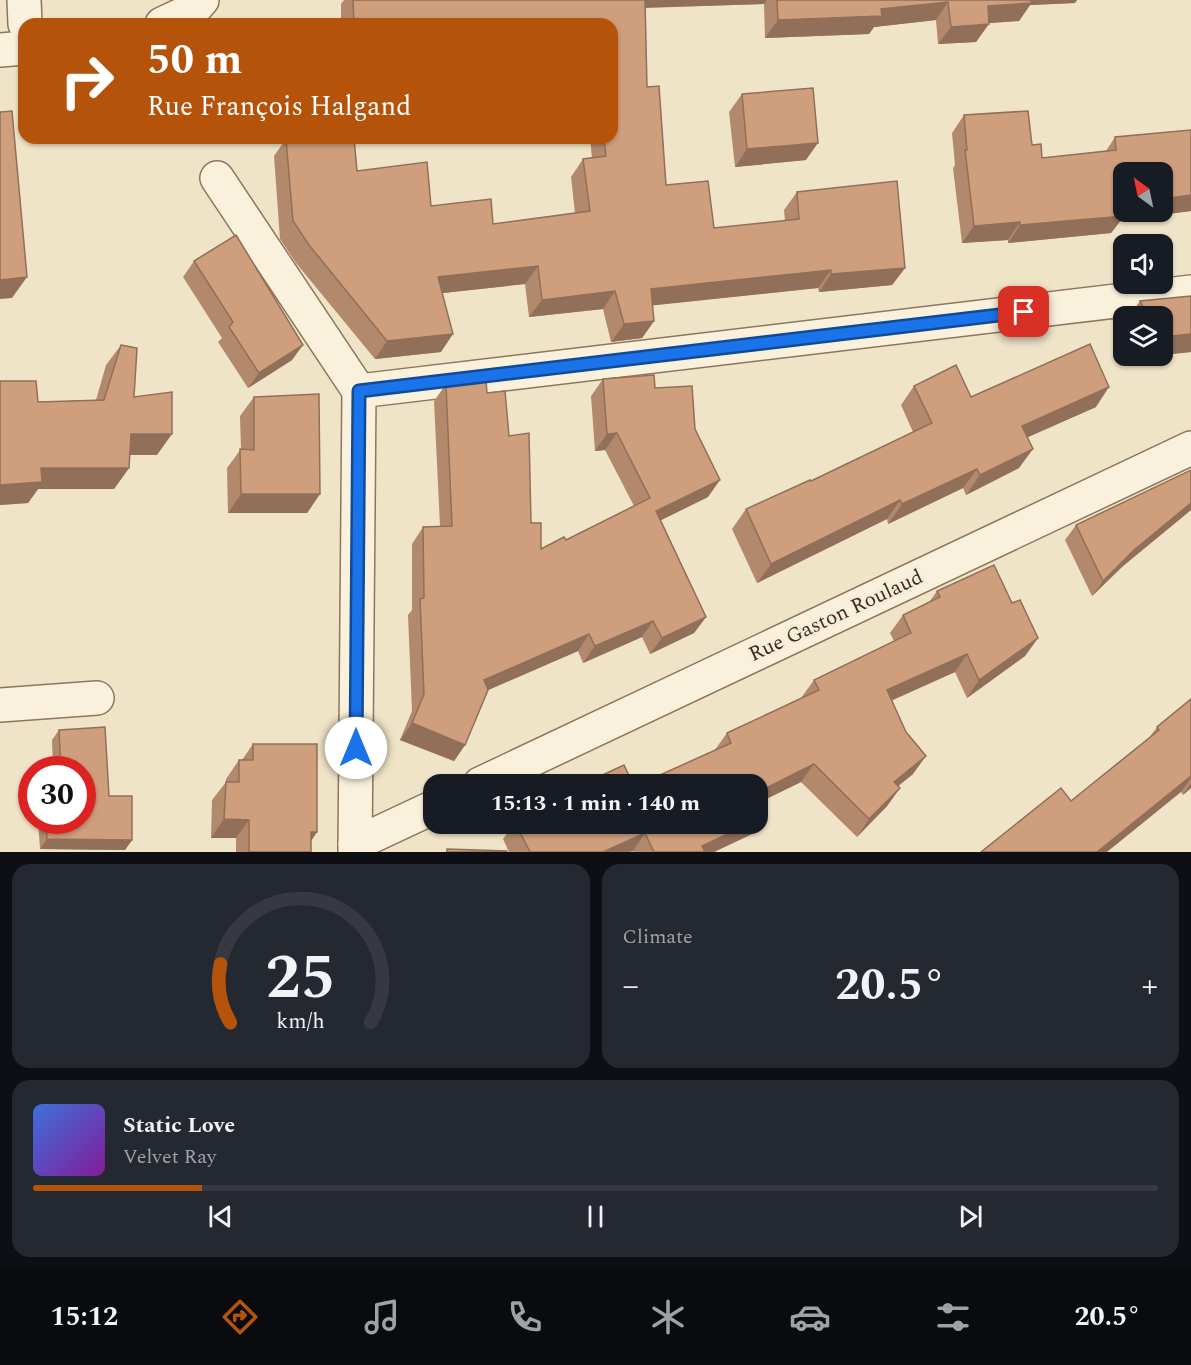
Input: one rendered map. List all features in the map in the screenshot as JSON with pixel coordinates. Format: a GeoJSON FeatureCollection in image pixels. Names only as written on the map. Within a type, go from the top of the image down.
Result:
{"type":"FeatureCollection","features":[{"type":"Feature","properties":{"kind":"street"},"geometry":{"type":"LineString","coordinates":[[24,0],[25,18]]}},
{"type":"Feature","properties":{"kind":"street"},"geometry":{"type":"LineString","coordinates":[[175,18],[194,9],[202,0]]}},
{"type":"Feature","properties":{"kind":"street"},"geometry":{"type":"LineString","coordinates":[[0,50],[18,48]]}},
{"type":"Feature","properties":{"kind":"street"},"geometry":{"type":"LineString","coordinates":[[217,178],[359,391],[355,848],[423,813]]}},
{"type":"Feature","properties":{"kind":"street"},"geometry":{"type":"LineString","coordinates":[[359,391],[1191,292]]}},
{"type":"Feature","properties":{"kind":"street","name":"Rue Gaston Roulaud"},"geometry":{"type":"LineString","coordinates":[[501,774],[1191,448]]}},
{"type":"Feature","properties":{"kind":"street"},"geometry":{"type":"LineString","coordinates":[[0,705],[97,698]]}},
{"type":"Feature","properties":{"kind":"building"},"geometry":{"type":"Polygon","coordinates":[[[353,0],[645,0],[647,87],[659,86],[666,185],[708,181],[714,228],[799,219],[797,192],[897,181],[905,268],[831,274],[831,270],[651,289],[654,321],[624,324],[615,291],[542,300],[538,266],[438,277],[453,334],[387,341],[309,245],[293,221],[286,144],[355,144],[357,171],[427,162],[431,206],[491,199],[493,224],[590,211],[583,159],[606,156],[605,144],[618,144],[618,18],[354,18],[353,0]]]}},
{"type":"Feature","properties":{"kind":"building"},"geometry":{"type":"Polygon","coordinates":[[[777,0],[1031,0],[1031,3],[988,6],[989,24],[951,27],[948,2],[881,9],[882,16],[778,20],[777,0]]]}},
{"type":"Feature","properties":{"kind":"building"},"geometry":{"type":"Polygon","coordinates":[[[813,88],[818,143],[747,149],[742,94],[813,88]]]}},
{"type":"Feature","properties":{"kind":"building"},"geometry":{"type":"Polygon","coordinates":[[[12,111],[27,277],[0,280],[0,112],[12,111]]]}},
{"type":"Feature","properties":{"kind":"building"},"geometry":{"type":"Polygon","coordinates":[[[1028,111],[1032,145],[1041,144],[1042,158],[1116,150],[1115,137],[1191,130],[1191,195],[1173,197],[1173,162],[1113,162],[1113,217],[1020,225],[1020,222],[974,226],[965,150],[967,150],[964,115],[1028,111]]]}},
{"type":"Feature","properties":{"kind":"building"},"geometry":{"type":"Polygon","coordinates":[[[236,235],[303,345],[259,373],[229,327],[233,322],[194,261],[236,235]]]}},
{"type":"Feature","properties":{"kind":"building"},"geometry":{"type":"Polygon","coordinates":[[[1191,296],[1191,334],[1173,336],[1173,306],[1143,306],[1140,301],[1191,296]]]}},
{"type":"Feature","properties":{"kind":"building"},"geometry":{"type":"Polygon","coordinates":[[[1090,344],[1109,387],[1022,426],[1033,449],[980,475],[977,469],[902,504],[900,500],[771,564],[746,509],[811,481],[932,423],[914,386],[956,365],[971,397],[1090,344]]]}},
{"type":"Feature","properties":{"kind":"building"},"geometry":{"type":"Polygon","coordinates":[[[121,345],[137,348],[134,397],[172,392],[172,434],[131,434],[129,468],[41,468],[42,482],[0,485],[0,381],[36,381],[38,402],[104,400],[121,345]]]}},
{"type":"Feature","properties":{"kind":"building"},"geometry":{"type":"Polygon","coordinates":[[[654,375],[655,388],[692,386],[695,429],[720,480],[656,511],[706,617],[662,638],[653,621],[595,646],[589,634],[484,680],[488,690],[465,745],[412,723],[424,694],[420,599],[424,598],[423,527],[452,526],[446,384],[486,380],[487,393],[505,391],[509,436],[529,433],[531,523],[541,523],[541,549],[564,537],[566,540],[650,498],[617,433],[607,434],[603,379],[654,375]]]}},
{"type":"Feature","properties":{"kind":"building"},"geometry":{"type":"Polygon","coordinates":[[[319,394],[320,494],[241,494],[240,449],[254,450],[254,397],[319,394]]]}},
{"type":"Feature","properties":{"kind":"building"},"geometry":{"type":"Polygon","coordinates":[[[1191,470],[1191,503],[1134,550],[1103,581],[1076,525],[1191,470]]]}},
{"type":"Feature","properties":{"kind":"building"},"geometry":{"type":"Polygon","coordinates":[[[994,565],[1012,603],[1020,600],[1038,638],[979,680],[967,654],[887,690],[906,732],[926,756],[894,782],[900,788],[869,819],[814,764],[768,787],[768,774],[662,774],[731,743],[727,733],[819,690],[814,680],[911,633],[903,615],[940,597],[937,591],[994,565]]]}},
{"type":"Feature","properties":{"kind":"building"},"geometry":{"type":"Polygon","coordinates":[[[1191,699],[1191,776],[1097,852],[981,852],[1061,788],[1071,801],[1159,730],[1157,727],[1191,699]]]}},
{"type":"Feature","properties":{"kind":"building"},"geometry":{"type":"Polygon","coordinates":[[[105,727],[109,796],[132,796],[132,840],[47,839],[47,834],[96,834],[96,756],[60,756],[59,730],[105,727]]]}},
{"type":"Feature","properties":{"kind":"building"},"geometry":{"type":"Polygon","coordinates":[[[253,744],[317,744],[317,832],[311,832],[311,852],[249,852],[249,820],[224,819],[226,782],[239,782],[239,760],[253,760],[253,744]]]}},
{"type":"Feature","properties":{"kind":"building"},"geometry":{"type":"Polygon","coordinates":[[[624,765],[628,774],[605,774],[624,765]]]}},
{"type":"Feature","properties":{"kind":"building"},"geometry":{"type":"Polygon","coordinates":[[[521,834],[643,834],[603,852],[530,852],[521,834]]]}},
{"type":"Feature","properties":{"kind":"building"},"geometry":{"type":"Polygon","coordinates":[[[645,834],[727,834],[702,846],[705,852],[654,852],[645,834]]]}},
{"type":"Feature","properties":{"kind":"building"},"geometry":{"type":"Polygon","coordinates":[[[447,849],[507,851],[507,852],[447,852],[447,849]]]}},
{"type":"Feature","properties":{"kind":"route"},"geometry":{"type":"LineString","coordinates":[[356,748],[359,391],[1024,312]]}}]}
